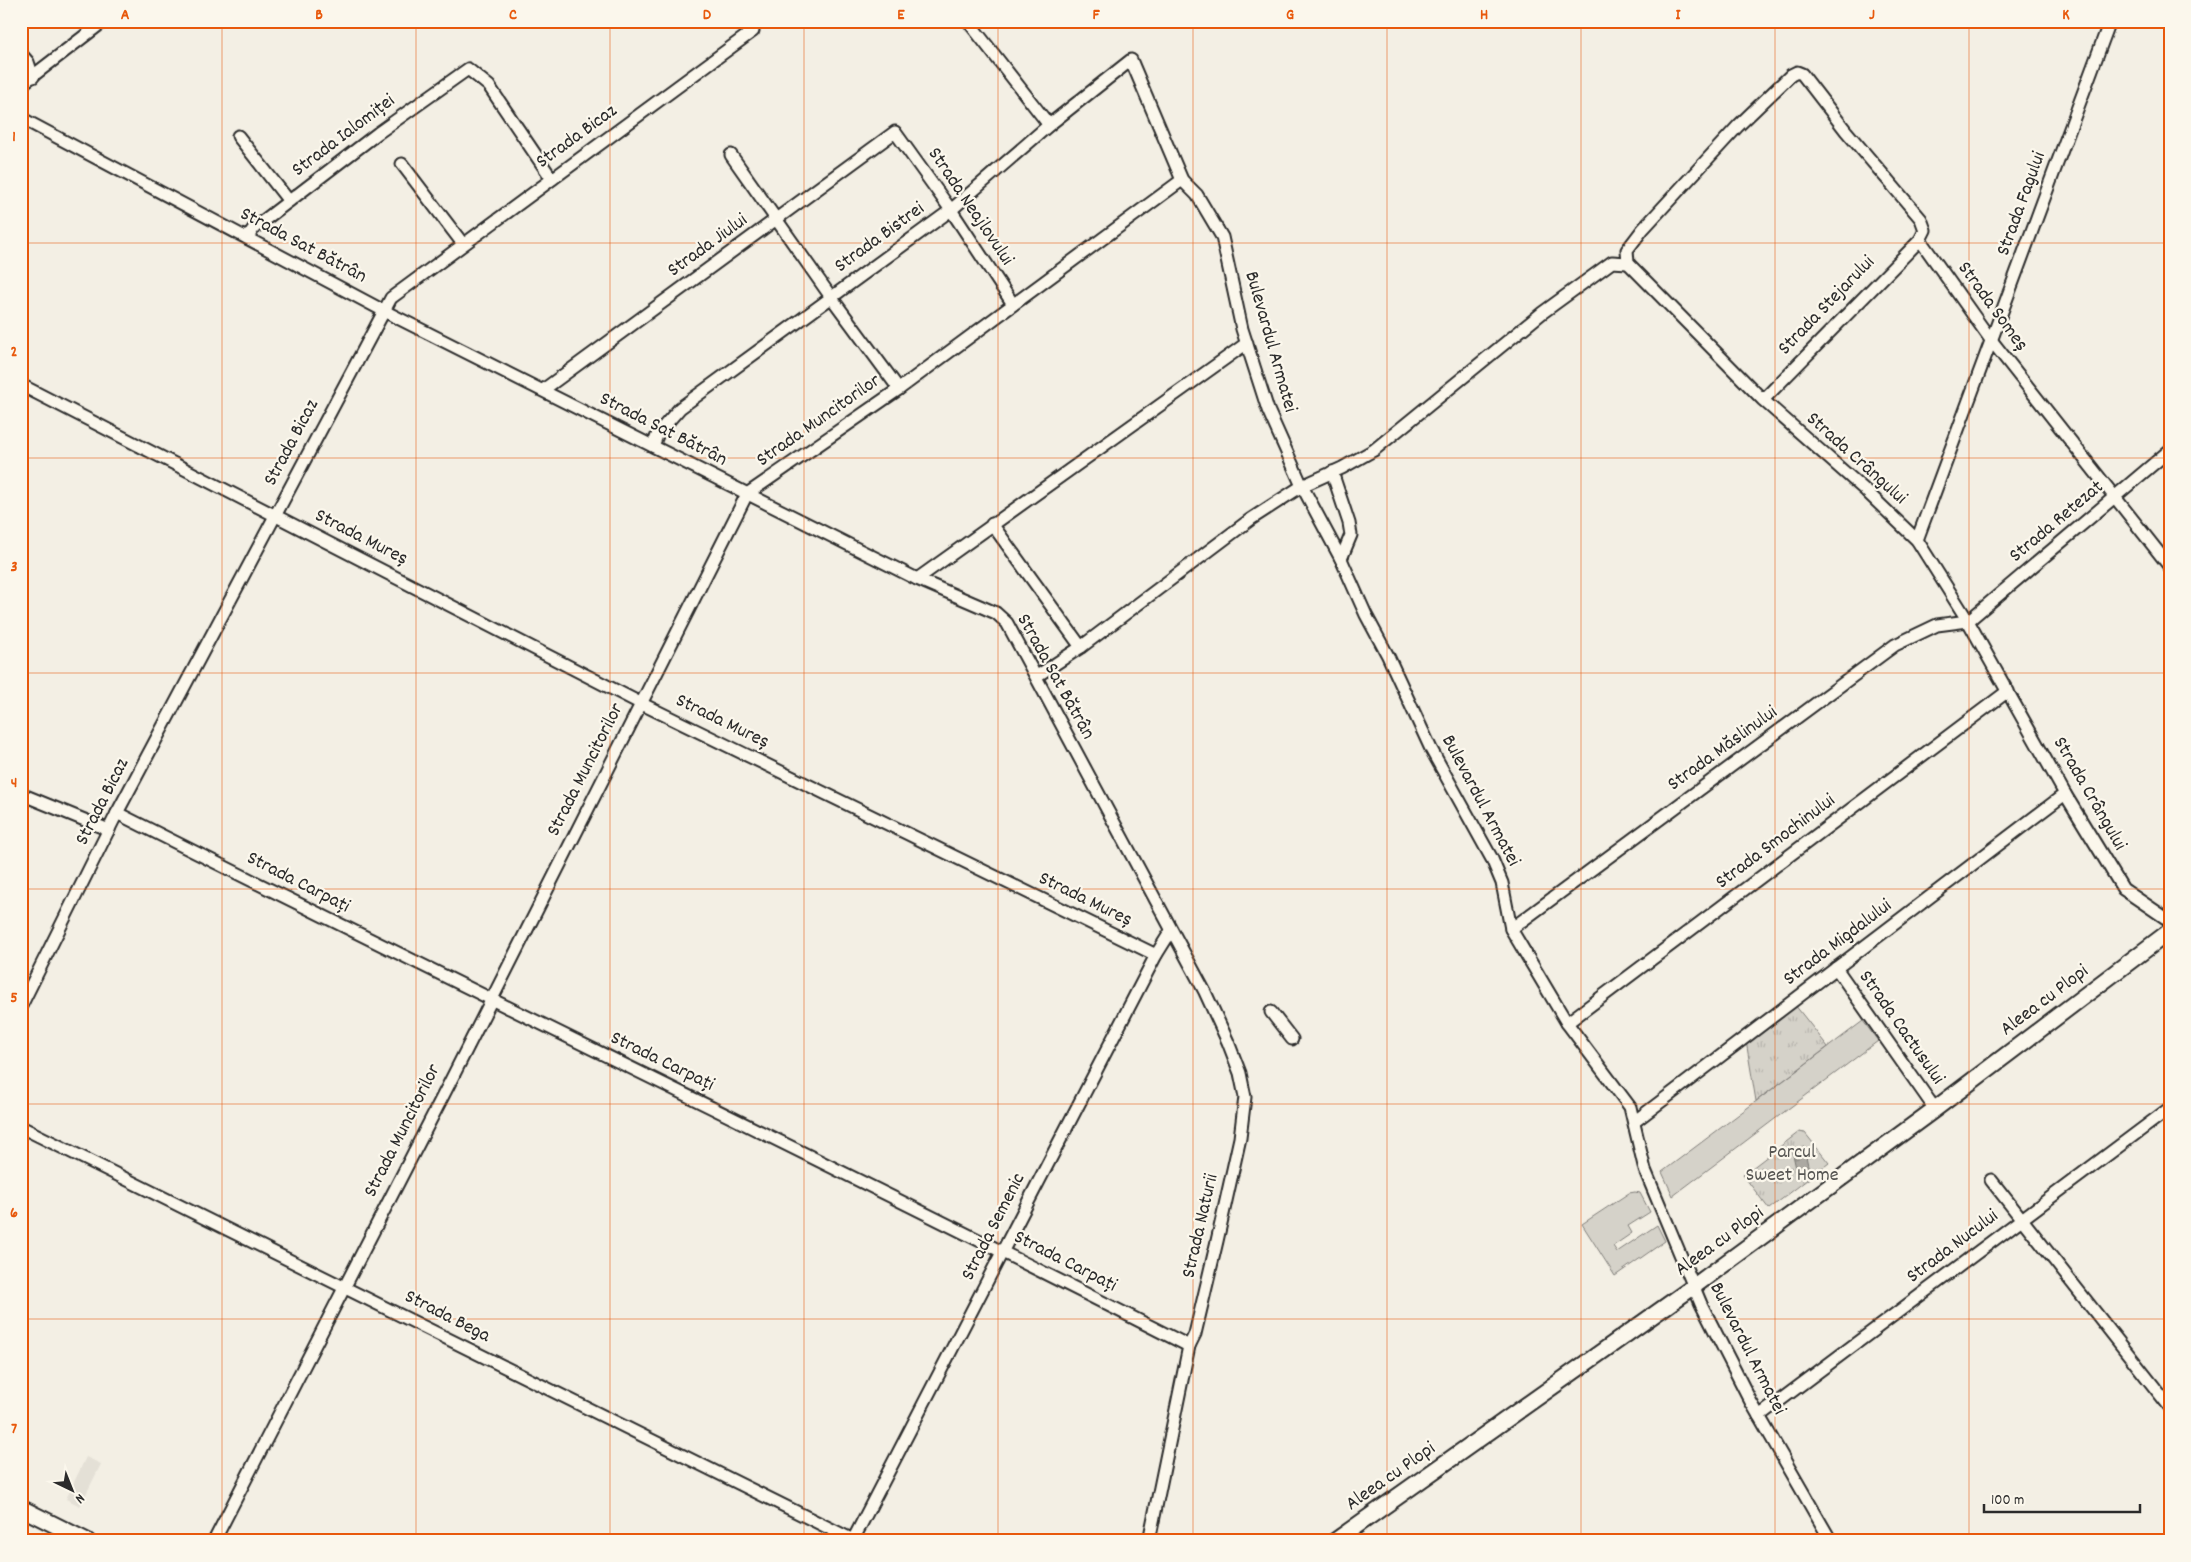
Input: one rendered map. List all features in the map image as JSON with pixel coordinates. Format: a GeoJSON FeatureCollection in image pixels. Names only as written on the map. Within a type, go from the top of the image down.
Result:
{"type":"FeatureCollection","features":[{"type":"Feature","properties":{"kind":"street"},"geometry":{"type":"LineString","coordinates":[[21,85],[104,21]]}},
{"type":"Feature","properties":{"kind":"street"},"geometry":{"type":"LineString","coordinates":[[968,21],[1049,125]]}},
{"type":"Feature","properties":{"kind":"street","name":"Strada Fagului"},"geometry":{"type":"LineString","coordinates":[[1917,540],[2110,21]]}},
{"type":"Feature","properties":{"kind":"street"},"geometry":{"type":"LineString","coordinates":[[2106,33],[2120,21]]}},
{"type":"Feature","properties":{"kind":"street"},"geometry":{"type":"LineString","coordinates":[[2167,21],[2170,24]]}},
{"type":"Feature","properties":{"kind":"street","name":"Strada Bicaz"},"geometry":{"type":"LineString","coordinates":[[21,1006],[109,830],[274,515],[391,298],[753,31]]}},
{"type":"Feature","properties":{"kind":"street"},"geometry":{"type":"LineString","coordinates":[[21,54],[28,62],[33,77]]}},
{"type":"Feature","properties":{"kind":"street","name":"Strada Bistrei"},"geometry":{"type":"LineString","coordinates":[[653,446],[658,433],[680,408],[951,210],[1049,125],[1131,60]]}},
{"type":"Feature","properties":{"kind":"street","name":"Bulevardul Armatei"},"geometry":{"type":"LineString","coordinates":[[1131,60],[1182,180],[1198,195],[1222,237],[1247,343],[1268,410],[1302,486],[1388,656],[1431,750],[1492,859],[1502,883],[1511,929],[1567,1022],[1630,1107],[1645,1170],[1693,1286],[1759,1416],[1831,1541]]}},
{"type":"Feature","properties":{"kind":"street","name":"Strada Ialomiței"},"geometry":{"type":"LineString","coordinates":[[247,238],[254,228],[289,201],[378,133],[468,69],[489,86],[552,179]]}},
{"type":"Feature","properties":{"kind":"street"},"geometry":{"type":"LineString","coordinates":[[1037,676],[1081,646],[1251,519],[1302,486],[1374,450],[1542,314],[1612,262],[1628,263],[1627,250],[1643,229],[1738,126],[1790,75],[1796,72],[1802,74],[1846,131],[1921,219],[1925,230],[1920,240]]}},
{"type":"Feature","properties":{"kind":"street","name":"Strada Sat Bătrân"},"geometry":{"type":"LineString","coordinates":[[21,118],[384,311],[917,579],[996,613],[1007,623],[1037,676],[1171,931]]}},
{"type":"Feature","properties":{"kind":"street","name":"Strada Neajlovului"},"geometry":{"type":"LineString","coordinates":[[895,132],[951,210],[1013,304]]}},
{"type":"Feature","properties":{"kind":"street","name":"Strada Jiului"},"geometry":{"type":"LineString","coordinates":[[543,390],[895,132]]}},
{"type":"Feature","properties":{"kind":"street"},"geometry":{"type":"LineString","coordinates":[[238,136],[289,201]]}},
{"type":"Feature","properties":{"kind":"street"},"geometry":{"type":"LineString","coordinates":[[731,155],[831,297],[899,389]]}},
{"type":"Feature","properties":{"kind":"street"},"geometry":{"type":"LineString","coordinates":[[402,164],[463,244]]}},
{"type":"Feature","properties":{"kind":"street","name":"Strada Muncitorilor"},"geometry":{"type":"LineString","coordinates":[[214,1541],[492,1000],[746,494],[899,389],[1182,180]]}},
{"type":"Feature","properties":{"kind":"street","name":"Strada Someș"},"geometry":{"type":"LineString","coordinates":[[1920,240],[1991,340],[2170,567]]}},
{"type":"Feature","properties":{"kind":"street","name":"Strada Stejarului"},"geometry":{"type":"LineString","coordinates":[[1763,400],[1920,240]]}},
{"type":"Feature","properties":{"kind":"street","name":"Strada Crângului"},"geometry":{"type":"LineString","coordinates":[[1628,263],[1763,400],[1866,491],[1917,540],[1968,621],[2065,794],[2123,889],[2170,921]]}},
{"type":"Feature","properties":{"kind":"street"},"geometry":{"type":"LineString","coordinates":[[917,579],[1247,343]]}},
{"type":"Feature","properties":{"kind":"street","name":"Strada Mureș"},"geometry":{"type":"LineString","coordinates":[[21,385],[640,702],[1156,956]]}},
{"type":"Feature","properties":{"kind":"street","name":"Strada Retezat"},"geometry":{"type":"LineString","coordinates":[[1968,621],[2170,450]]}},
{"type":"Feature","properties":{"kind":"street"},"geometry":{"type":"LineString","coordinates":[[1332,472],[1349,523],[1351,535],[1340,559]]}},
{"type":"Feature","properties":{"kind":"street"},"geometry":{"type":"LineString","coordinates":[[992,524],[1081,646]]}},
{"type":"Feature","properties":{"kind":"street","name":"Strada Măslinului"},"geometry":{"type":"LineString","coordinates":[[1511,929],[1895,645],[1937,625],[1968,621]]}},
{"type":"Feature","properties":{"kind":"street","name":"Strada Smochinului"},"geometry":{"type":"LineString","coordinates":[[1567,1022],[2008,691]]}},
{"type":"Feature","properties":{"kind":"street"},"geometry":{"type":"LineString","coordinates":[[21,794],[109,830]]}},
{"type":"Feature","properties":{"kind":"street","name":"Strada Migdalului"},"geometry":{"type":"LineString","coordinates":[[1634,1122],[2065,794]]}},
{"type":"Feature","properties":{"kind":"street","name":"Strada Carpați"},"geometry":{"type":"LineString","coordinates":[[118,813],[492,1000],[1004,1252],[1189,1346]]}},
{"type":"Feature","properties":{"kind":"street","name":"Aleea cu Plopi"},"geometry":{"type":"LineString","coordinates":[[1336,1541],[1693,1286],[1935,1109],[2170,930]]}},
{"type":"Feature","properties":{"kind":"street","name":"Strada Semenic"},"geometry":{"type":"LineString","coordinates":[[854,1540],[1156,956],[1171,931]]}},
{"type":"Feature","properties":{"kind":"street","name":"Strada Naturii"},"geometry":{"type":"LineString","coordinates":[[1149,1541],[1189,1346],[1195,1334],[1240,1138],[1245,1097],[1240,1073],[1228,1042],[1205,992],[1171,931]]}},
{"type":"Feature","properties":{"kind":"street","name":"Strada Cactusului"},"geometry":{"type":"LineString","coordinates":[[1836,968],[1935,1109]]}},
{"type":"Feature","properties":{"kind":"street"},"geometry":{"type":"LineString","coordinates":[[1271,1012],[1292,1039]]}},
{"type":"Feature","properties":{"kind":"street","name":"Strada Nucului"},"geometry":{"type":"LineString","coordinates":[[1759,1416],[2170,1108]]}},
{"type":"Feature","properties":{"kind":"street","name":"Strada Bega"},"geometry":{"type":"LineString","coordinates":[[21,1127],[854,1540]]}},
{"type":"Feature","properties":{"kind":"street"},"geometry":{"type":"LineString","coordinates":[[1991,1180],[2170,1407]]}},
{"type":"Feature","properties":{"kind":"street"},"geometry":{"type":"LineString","coordinates":[[21,1508],[87,1541]]}},
{"type":"Feature","properties":{"kind":"shaded area"},"geometry":{"type":"Polygon","coordinates":[[[86,1457],[101,1464],[80,1506],[66,1499],[86,1457]]]}},
{"type":"Feature","properties":{"kind":"green space"},"geometry":{"type":"Polygon","coordinates":[[[1795,1005],[1828,1047],[1756,1101],[1746,1041],[1795,1005]]]}},
{"type":"Feature","properties":{"kind":"green space"},"geometry":{"type":"Polygon","coordinates":[[[1863,1021],[1878,1041],[1673,1196],[1662,1172],[1863,1021]]]}},
{"type":"Feature","properties":{"kind":"green space","name":"Parcul Sweet Home"},"geometry":{"type":"Polygon","coordinates":[[[1799,1132],[1805,1133],[1829,1163],[1769,1209],[1743,1175],[1799,1132]]]}},
{"type":"Feature","properties":{"kind":"green space"},"geometry":{"type":"Polygon","coordinates":[[[1629,1193],[1640,1193],[1650,1212],[1628,1226],[1632,1233],[1613,1246],[1617,1252],[1657,1225],[1665,1241],[1615,1276],[1582,1224],[1629,1193]]]}},
{"type":"Feature","properties":{"kind":"water"},"geometry":{"type":"Polygon","coordinates":[[[1804,1147],[1809,1170],[1797,1173],[1792,1150],[1804,1147]]]}}]}
